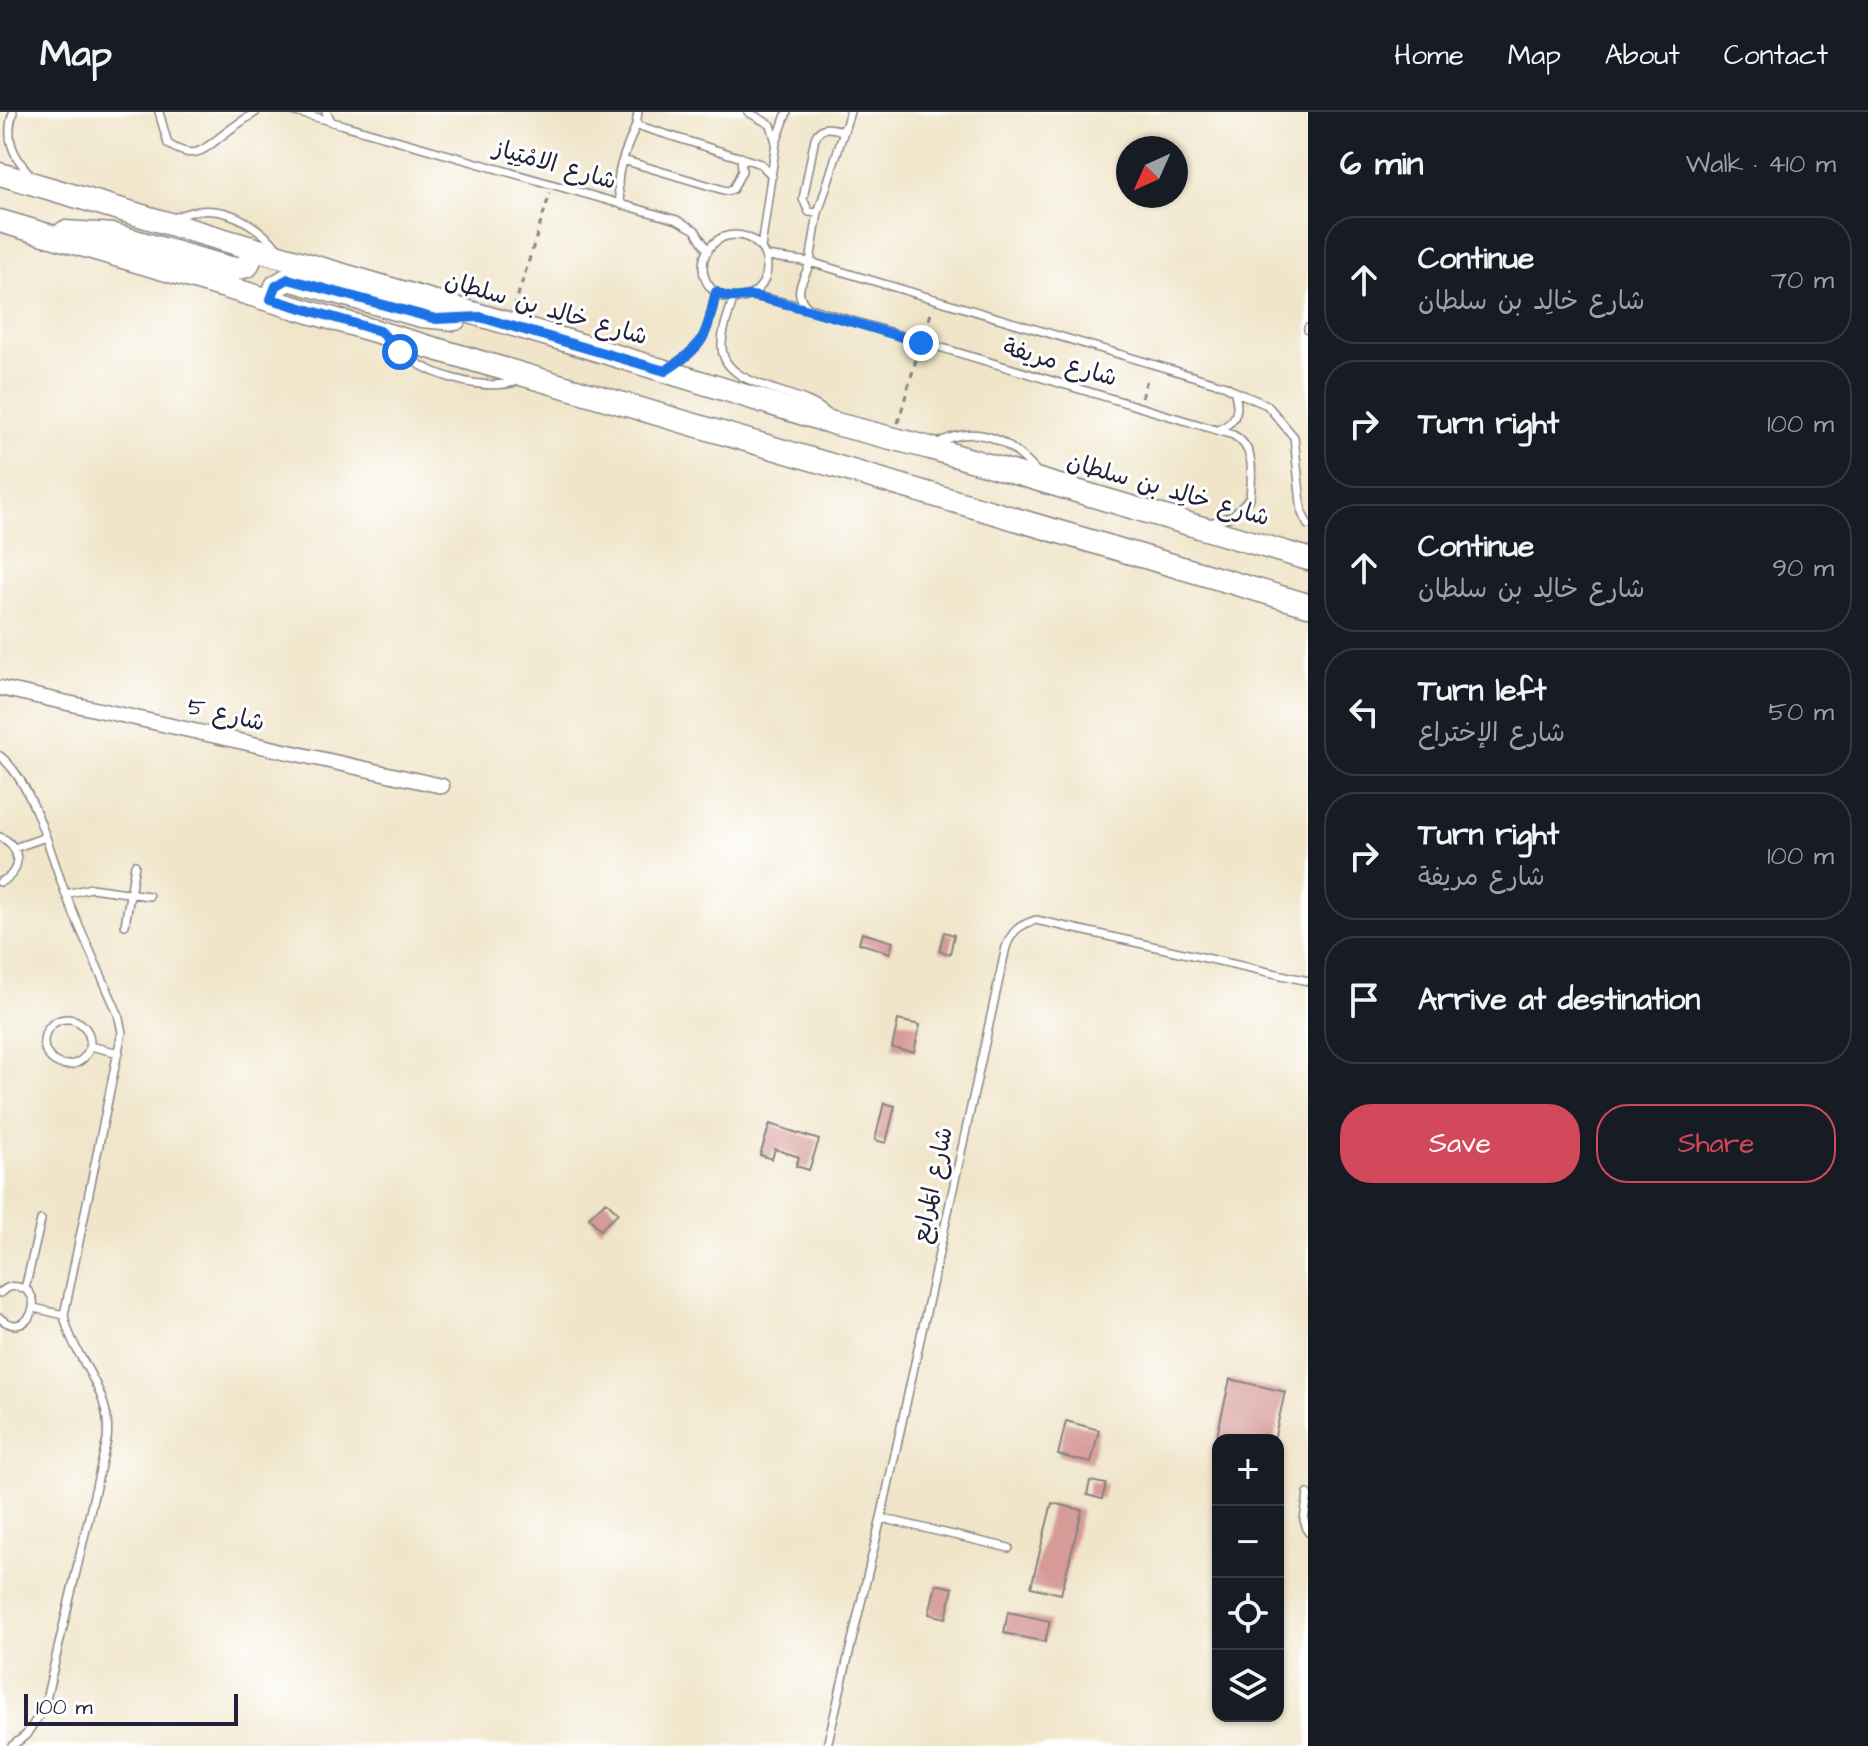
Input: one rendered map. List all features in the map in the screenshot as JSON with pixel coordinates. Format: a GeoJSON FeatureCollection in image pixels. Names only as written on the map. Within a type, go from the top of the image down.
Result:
{"type":"FeatureCollection","features":[{"type":"Feature","properties":{"kind":"main road","name":"شارع خالِد بن سلطان"},"geometry":{"type":"LineString","coordinates":[[0,174],[510,324],[836,424],[1046,481],[1308,559]]}},
{"type":"Feature","properties":{"kind":"main road"},"geometry":{"type":"LineString","coordinates":[[0,221],[1308,605]]}},
{"type":"Feature","properties":{"kind":"main road"},"geometry":{"type":"LineString","coordinates":[[44,234],[79,232],[114,235],[234,269],[247,266],[255,250]]}},
{"type":"Feature","properties":{"kind":"main road"},"geometry":{"type":"LineString","coordinates":[[271,299],[276,286],[288,279],[436,319],[480,317]]}},
{"type":"Feature","properties":{"kind":"street","name":"شارع 5"},"geometry":{"type":"LineString","coordinates":[[0,688],[442,786]]}},
{"type":"Feature","properties":{"kind":"lane"},"geometry":{"type":"LineString","coordinates":[[13,112],[8,129],[10,149],[39,185]]}},
{"type":"Feature","properties":{"kind":"lane"},"geometry":{"type":"LineString","coordinates":[[159,112],[168,144],[182,153],[207,149],[256,112]]}},
{"type":"Feature","properties":{"kind":"lane","name":"شارع الامْتِياز"},"geometry":{"type":"LineString","coordinates":[[295,112],[677,220],[695,230],[708,251]]}},
{"type":"Feature","properties":{"kind":"lane"},"geometry":{"type":"LineString","coordinates":[[326,112],[332,122]]}},
{"type":"Feature","properties":{"kind":"lane"},"geometry":{"type":"LineString","coordinates":[[622,205],[616,176],[638,112]]}},
{"type":"Feature","properties":{"kind":"lane"},"geometry":{"type":"LineString","coordinates":[[748,112],[771,125],[776,142]]}},
{"type":"Feature","properties":{"kind":"lane"},"geometry":{"type":"LineString","coordinates":[[787,112],[776,142],[763,252],[767,274],[751,295],[733,299],[716,292],[710,286],[704,269],[708,251],[720,239],[738,235],[747,237],[763,252],[810,262],[1151,363],[1234,391],[1267,405],[1294,437],[1308,525]]}},
{"type":"Feature","properties":{"kind":"lane"},"geometry":{"type":"LineString","coordinates":[[809,308],[803,302],[799,286],[810,262],[818,213],[850,112]]}},
{"type":"Feature","properties":{"kind":"lane"},"geometry":{"type":"LineString","coordinates":[[636,125],[761,164],[772,176]]}},
{"type":"Feature","properties":{"kind":"lane"},"geometry":{"type":"LineString","coordinates":[[818,213],[809,212],[803,199],[815,138],[823,128],[843,131]]}},
{"type":"Feature","properties":{"kind":"lane"},"geometry":{"type":"LineString","coordinates":[[623,160],[727,191],[733,189],[742,171],[741,157]]}},
{"type":"Feature","properties":{"kind":"lane"},"geometry":{"type":"LineString","coordinates":[[165,223],[187,212],[219,211],[259,229],[289,260]]}},
{"type":"Feature","properties":{"kind":"lane"},"geometry":{"type":"LineString","coordinates":[[665,371],[703,340],[716,292]]}},
{"type":"Feature","properties":{"kind":"lane","name":"شارع مريفة"},"geometry":{"type":"LineString","coordinates":[[751,295],[809,308],[1220,429],[1240,439],[1248,448],[1252,471],[1250,498],[1232,516],[1200,526]]}},
{"type":"Feature","properties":{"kind":"lane"},"geometry":{"type":"LineString","coordinates":[[733,299],[721,343],[725,362],[744,378],[812,402],[836,424]]}},
{"type":"Feature","properties":{"kind":"lane"},"geometry":{"type":"LineString","coordinates":[[1220,429],[1235,418],[1238,410],[1234,391]]}},
{"type":"Feature","properties":{"kind":"lane"},"geometry":{"type":"LineString","coordinates":[[0,756],[16,773],[46,837],[66,894],[118,1014],[122,1032],[64,1315],[104,1401],[108,1414],[107,1440],[44,1708],[26,1735],[12,1746]]}},
{"type":"Feature","properties":{"kind":"lane"},"geometry":{"type":"LineString","coordinates":[[0,837],[14,848],[18,859],[8,879],[0,882]]}},
{"type":"Feature","properties":{"kind":"lane"},"geometry":{"type":"LineString","coordinates":[[14,848],[46,837]]}},
{"type":"Feature","properties":{"kind":"lane"},"geometry":{"type":"LineString","coordinates":[[125,925],[135,865]]}},
{"type":"Feature","properties":{"kind":"lane"},"geometry":{"type":"LineString","coordinates":[[66,894],[91,888],[149,896]]}},
{"type":"Feature","properties":{"kind":"lane","name":"شارع المَرابع"},"geometry":{"type":"LineString","coordinates":[[827,1746],[1011,934],[1022,924],[1036,920],[1308,981]]}},
{"type":"Feature","properties":{"kind":"lane"},"geometry":{"type":"LineString","coordinates":[[62,1018],[74,1019],[84,1025],[90,1046],[76,1064],[54,1062],[46,1054],[43,1043],[45,1032],[52,1023],[62,1018]]}},
{"type":"Feature","properties":{"kind":"lane"},"geometry":{"type":"LineString","coordinates":[[90,1046],[119,1053]]}},
{"type":"Feature","properties":{"kind":"lane"},"geometry":{"type":"LineString","coordinates":[[25,1289],[41,1220]]}},
{"type":"Feature","properties":{"kind":"lane"},"geometry":{"type":"LineString","coordinates":[[0,1293],[15,1286],[25,1289],[34,1308],[22,1324],[12,1325],[0,1318]]}},
{"type":"Feature","properties":{"kind":"lane"},"geometry":{"type":"LineString","coordinates":[[34,1308],[64,1315]]}},
{"type":"Feature","properties":{"kind":"lane"},"geometry":{"type":"LineString","coordinates":[[1308,1494],[1304,1520],[1308,1532]]}},
{"type":"Feature","properties":{"kind":"lane"},"geometry":{"type":"LineString","coordinates":[[881,1518],[1009,1548]]}},
{"type":"Feature","properties":{"kind":"path"},"geometry":{"type":"LineString","coordinates":[[510,324],[552,186]]}},
{"type":"Feature","properties":{"kind":"path"},"geometry":{"type":"LineString","coordinates":[[894,438],[936,300]]}},
{"type":"Feature","properties":{"kind":"path"},"geometry":{"type":"LineString","coordinates":[[1139,407],[1151,363]]}},
{"type":"Feature","properties":{"kind":"building"},"geometry":{"type":"Polygon","coordinates":[[[944,932],[954,935],[950,954],[939,951],[944,932]]]}},
{"type":"Feature","properties":{"kind":"building"},"geometry":{"type":"Polygon","coordinates":[[[862,933],[893,942],[890,953],[859,943],[862,933]]]}},
{"type":"Feature","properties":{"kind":"building"},"geometry":{"type":"Polygon","coordinates":[[[898,1020],[920,1025],[914,1052],[892,1048],[898,1020]]]}},
{"type":"Feature","properties":{"kind":"building"},"geometry":{"type":"Polygon","coordinates":[[[884,1103],[895,1106],[886,1143],[875,1140],[884,1103]]]}},
{"type":"Feature","properties":{"kind":"building"},"geometry":{"type":"Polygon","coordinates":[[[770,1124],[819,1140],[809,1170],[796,1166],[799,1157],[775,1149],[772,1159],[760,1155],[770,1124]]]}},
{"type":"Feature","properties":{"kind":"building"},"geometry":{"type":"Polygon","coordinates":[[[606,1201],[618,1213],[600,1230],[589,1217],[606,1201]]]}},
{"type":"Feature","properties":{"kind":"building"},"geometry":{"type":"Polygon","coordinates":[[[1230,1379],[1285,1392],[1275,1434],[1217,1434],[1230,1379]]]}},
{"type":"Feature","properties":{"kind":"building"},"geometry":{"type":"Polygon","coordinates":[[[1066,1421],[1099,1430],[1091,1463],[1058,1455],[1066,1421]]]}},
{"type":"Feature","properties":{"kind":"building"},"geometry":{"type":"Polygon","coordinates":[[[1090,1481],[1106,1484],[1102,1499],[1087,1495],[1090,1481]]]}},
{"type":"Feature","properties":{"kind":"building"},"geometry":{"type":"Polygon","coordinates":[[[1052,1503],[1082,1510],[1061,1594],[1031,1587],[1052,1503]]]}},
{"type":"Feature","properties":{"kind":"building"},"geometry":{"type":"Polygon","coordinates":[[[936,1584],[953,1588],[946,1618],[929,1614],[936,1584]]]}},
{"type":"Feature","properties":{"kind":"building"},"geometry":{"type":"Polygon","coordinates":[[[1008,1612],[1050,1621],[1045,1642],[1004,1633],[1008,1612]]]}},
{"type":"Feature","properties":{"kind":"route"},"geometry":{"type":"LineString","coordinates":[[400,352],[380,331],[271,299],[272,293],[281,281],[296,280],[421,316],[436,319],[480,317],[510,324],[665,371],[696,349],[703,340],[716,292],[733,299],[751,295],[809,308],[921,343]]}}]}
